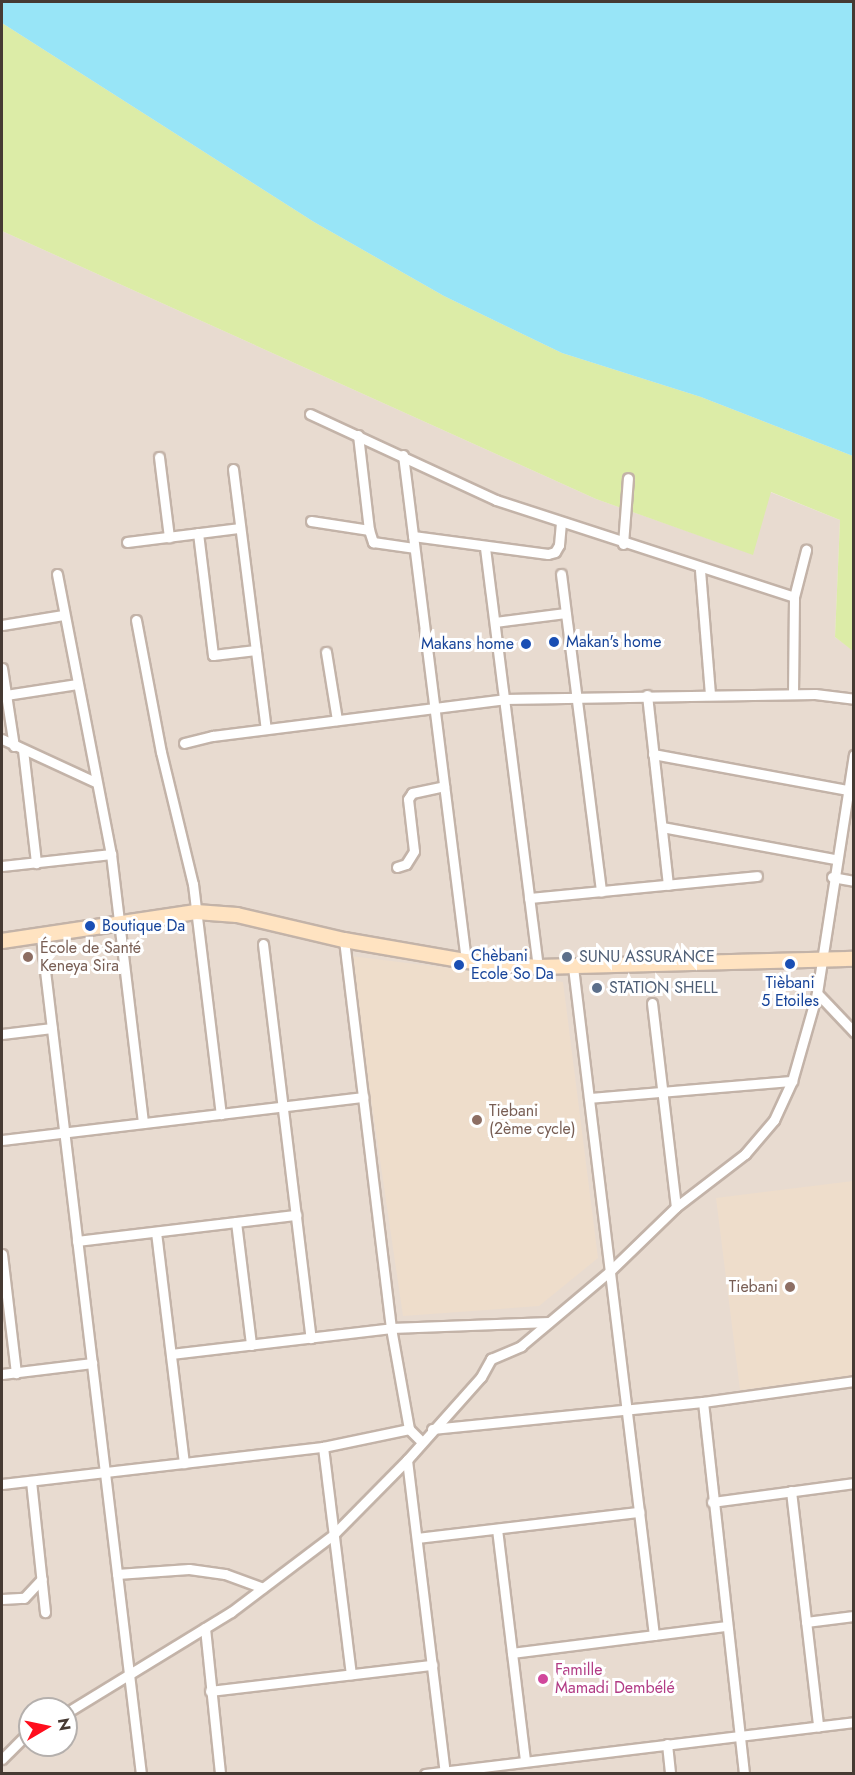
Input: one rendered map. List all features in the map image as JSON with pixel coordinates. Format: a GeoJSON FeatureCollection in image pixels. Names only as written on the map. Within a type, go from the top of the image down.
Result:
{"type":"FeatureCollection","features":[{"type":"Feature","properties":{"kind":"main road"},"geometry":{"type":"LineString","coordinates":[[2,941],[41,937],[196,912],[237,915],[344,940],[466,961],[538,967],[824,957],[854,959]]}},
{"type":"Feature","properties":{"kind":"street"},"geometry":{"type":"LineString","coordinates":[[310,414],[496,500],[700,570],[794,597]]}},
{"type":"Feature","properties":{"kind":"street"},"geometry":{"type":"LineString","coordinates":[[358,435],[369,530],[373,542],[414,548]]}},
{"type":"Feature","properties":{"kind":"street"},"geometry":{"type":"LineString","coordinates":[[402,455],[466,961]]}},
{"type":"Feature","properties":{"kind":"street"},"geometry":{"type":"LineString","coordinates":[[159,457],[170,537]]}},
{"type":"Feature","properties":{"kind":"street"},"geometry":{"type":"LineString","coordinates":[[233,469],[266,729]]}},
{"type":"Feature","properties":{"kind":"street"},"geometry":{"type":"LineString","coordinates":[[623,543],[628,478]]}},
{"type":"Feature","properties":{"kind":"street"},"geometry":{"type":"LineString","coordinates":[[311,521],[369,530]]}},
{"type":"Feature","properties":{"kind":"street"},"geometry":{"type":"LineString","coordinates":[[413,536],[485,548],[555,552],[561,522]]}},
{"type":"Feature","properties":{"kind":"street"},"geometry":{"type":"LineString","coordinates":[[127,542],[240,528]]}},
{"type":"Feature","properties":{"kind":"street"},"geometry":{"type":"LineString","coordinates":[[198,533],[213,655],[256,650]]}},
{"type":"Feature","properties":{"kind":"street"},"geometry":{"type":"LineString","coordinates":[[485,548],[538,967]]}},
{"type":"Feature","properties":{"kind":"street"},"geometry":{"type":"LineString","coordinates":[[793,694],[794,597],[806,550]]}},
{"type":"Feature","properties":{"kind":"street"},"geometry":{"type":"LineString","coordinates":[[700,570],[710,695]]}},
{"type":"Feature","properties":{"kind":"street"},"geometry":{"type":"LineString","coordinates":[[57,574],[95,782],[111,854],[143,1123]]}},
{"type":"Feature","properties":{"kind":"street"},"geometry":{"type":"LineString","coordinates":[[561,574],[601,891]]}},
{"type":"Feature","properties":{"kind":"street"},"geometry":{"type":"LineString","coordinates":[[495,622],[566,613]]}},
{"type":"Feature","properties":{"kind":"street"},"geometry":{"type":"LineString","coordinates":[[2,625],[63,615]]}},
{"type":"Feature","properties":{"kind":"street"},"geometry":{"type":"LineString","coordinates":[[136,620],[196,912],[220,1114]]}},
{"type":"Feature","properties":{"kind":"street"},"geometry":{"type":"LineString","coordinates":[[326,652],[337,720]]}},
{"type":"Feature","properties":{"kind":"street"},"geometry":{"type":"LineString","coordinates":[[2,668],[19,748],[36,863]]}},
{"type":"Feature","properties":{"kind":"street"},"geometry":{"type":"LineString","coordinates":[[6,695],[77,684]]}},
{"type":"Feature","properties":{"kind":"street"},"geometry":{"type":"LineString","coordinates":[[184,743],[266,729],[504,699],[793,694],[854,699]]}},
{"type":"Feature","properties":{"kind":"street"},"geometry":{"type":"LineString","coordinates":[[647,695],[668,885]]}},
{"type":"Feature","properties":{"kind":"street"},"geometry":{"type":"LineString","coordinates":[[2,740],[95,782]]}},
{"type":"Feature","properties":{"kind":"street"},"geometry":{"type":"LineString","coordinates":[[653,754],[847,790]]}},
{"type":"Feature","properties":{"kind":"street"},"geometry":{"type":"LineString","coordinates":[[78,1706],[205,1628],[263,1588],[334,1534],[407,1460],[432,1429],[481,1377],[491,1359],[521,1346],[610,1271],[676,1207],[745,1154],[774,1120],[792,1081],[817,993],[824,957],[832,877],[849,805],[847,790],[854,755]]}},
{"type":"Feature","properties":{"kind":"street"},"geometry":{"type":"LineString","coordinates":[[397,867],[406,864],[414,851],[408,799],[412,793],[444,786]]}},
{"type":"Feature","properties":{"kind":"street"},"geometry":{"type":"LineString","coordinates":[[662,827],[835,859]]}},
{"type":"Feature","properties":{"kind":"street"},"geometry":{"type":"LineString","coordinates":[[2,866],[111,854]]}},
{"type":"Feature","properties":{"kind":"street"},"geometry":{"type":"LineString","coordinates":[[530,898],[757,876]]}},
{"type":"Feature","properties":{"kind":"street"},"geometry":{"type":"LineString","coordinates":[[832,877],[854,881]]}},
{"type":"Feature","properties":{"kind":"street"},"geometry":{"type":"LineString","coordinates":[[41,937],[141,1773]]}},
{"type":"Feature","properties":{"kind":"street"},"geometry":{"type":"LineString","coordinates":[[344,940],[391,1328],[409,1429],[422,1442]]}},
{"type":"Feature","properties":{"kind":"street"},"geometry":{"type":"LineString","coordinates":[[263,944],[311,1338]]}},
{"type":"Feature","properties":{"kind":"street"},"geometry":{"type":"LineString","coordinates":[[573,967],[654,1635]]}},
{"type":"Feature","properties":{"kind":"street"},"geometry":{"type":"LineString","coordinates":[[817,993],[854,1032]]}},
{"type":"Feature","properties":{"kind":"street"},"geometry":{"type":"LineString","coordinates":[[652,1003],[676,1207]]}},
{"type":"Feature","properties":{"kind":"street"},"geometry":{"type":"LineString","coordinates":[[2,1034],[52,1028]]}},
{"type":"Feature","properties":{"kind":"street"},"geometry":{"type":"LineString","coordinates":[[589,1098],[662,1090],[792,1081]]}},
{"type":"Feature","properties":{"kind":"street"},"geometry":{"type":"LineString","coordinates":[[2,1140],[363,1097]]}},
{"type":"Feature","properties":{"kind":"street"},"geometry":{"type":"LineString","coordinates":[[77,1241],[296,1215]]}},
{"type":"Feature","properties":{"kind":"street"},"geometry":{"type":"LineString","coordinates":[[236,1222],[251,1345]]}},
{"type":"Feature","properties":{"kind":"street"},"geometry":{"type":"LineString","coordinates":[[156,1232],[184,1463]]}},
{"type":"Feature","properties":{"kind":"street"},"geometry":{"type":"LineString","coordinates":[[2,1254],[16,1373]]}},
{"type":"Feature","properties":{"kind":"street"},"geometry":{"type":"LineString","coordinates":[[171,1354],[391,1328],[549,1322]]}},
{"type":"Feature","properties":{"kind":"street"},"geometry":{"type":"LineString","coordinates":[[2,1374],[92,1363]]}},
{"type":"Feature","properties":{"kind":"street"},"geometry":{"type":"LineString","coordinates":[[432,1429],[627,1407],[703,1402],[854,1381]]}},
{"type":"Feature","properties":{"kind":"street"},"geometry":{"type":"LineString","coordinates":[[703,1402],[712,1502],[744,1773]]}},
{"type":"Feature","properties":{"kind":"street"},"geometry":{"type":"LineString","coordinates":[[2,1485],[323,1447],[409,1429]]}},
{"type":"Feature","properties":{"kind":"street"},"geometry":{"type":"LineString","coordinates":[[323,1447],[351,1674]]}},
{"type":"Feature","properties":{"kind":"street"},"geometry":{"type":"LineString","coordinates":[[407,1460],[445,1772]]}},
{"type":"Feature","properties":{"kind":"street"},"geometry":{"type":"LineString","coordinates":[[31,1481],[45,1612]]}},
{"type":"Feature","properties":{"kind":"street"},"geometry":{"type":"LineString","coordinates":[[712,1502],[854,1483]]}},
{"type":"Feature","properties":{"kind":"street"},"geometry":{"type":"LineString","coordinates":[[791,1491],[818,1726]]}},
{"type":"Feature","properties":{"kind":"street"},"geometry":{"type":"LineString","coordinates":[[417,1538],[639,1512]]}},
{"type":"Feature","properties":{"kind":"street"},"geometry":{"type":"LineString","coordinates":[[497,1529],[525,1761]]}},
{"type":"Feature","properties":{"kind":"street"},"geometry":{"type":"LineString","coordinates":[[117,1574],[189,1569],[225,1574],[263,1588]]}},
{"type":"Feature","properties":{"kind":"street"},"geometry":{"type":"LineString","coordinates":[[2,1599],[24,1598],[42,1579]]}},
{"type":"Feature","properties":{"kind":"street"},"geometry":{"type":"LineString","coordinates":[[806,1622],[854,1616]]}},
{"type":"Feature","properties":{"kind":"street"},"geometry":{"type":"LineString","coordinates":[[512,1653],[726,1626]]}},
{"type":"Feature","properties":{"kind":"street"},"geometry":{"type":"LineString","coordinates":[[205,1628],[220,1773]]}},
{"type":"Feature","properties":{"kind":"street"},"geometry":{"type":"LineString","coordinates":[[210,1691],[432,1665]]}},
{"type":"Feature","properties":{"kind":"street"},"geometry":{"type":"LineString","coordinates":[[425,1773],[854,1722]]}},
{"type":"Feature","properties":{"kind":"street"},"geometry":{"type":"LineString","coordinates":[[2,1759],[18,1743]]}},
{"type":"Feature","properties":{"kind":"street"},"geometry":{"type":"LineString","coordinates":[[667,1744],[670,1773]]}},
{"type":"Feature","properties":{"kind":"shaded area"},"geometry":{"type":"Polygon","coordinates":[[[2,231],[596,499],[752,554],[770,492],[840,520],[835,637],[854,651],[853,1773],[2,1774],[2,231]]]}},
{"type":"Feature","properties":{"kind":"shaded area","name":"Tiebani (2ème cycle)"},"geometry":{"type":"Polygon","coordinates":[[[350,956],[563,982],[598,1258],[539,1306],[403,1316],[350,956]]]}},
{"type":"Feature","properties":{"kind":"shaded area","name":"Tiebani"},"geometry":{"type":"Polygon","coordinates":[[[853,1181],[853,1376],[740,1390],[716,1198],[853,1181]]]}},
{"type":"Feature","properties":{"kind":"green space"},"geometry":{"type":"Polygon","coordinates":[[[2,23],[314,222],[444,296],[562,353],[701,397],[853,456],[853,651],[835,637],[840,520],[771,492],[753,555],[596,499],[2,231],[2,23]]]}},
{"type":"Feature","properties":{"kind":"water"},"geometry":{"type":"Polygon","coordinates":[[[2,2],[853,2],[853,456],[701,397],[562,353],[444,296],[314,222],[2,23],[2,2]]]}},
{"type":"Feature","properties":{"kind":"place","name":"Makan's home"},"geometry":{"type":"Point","coordinates":[554,642]}},
{"type":"Feature","properties":{"kind":"place","name":"Makans home"},"geometry":{"type":"Point","coordinates":[526,644]}},
{"type":"Feature","properties":{"kind":"place","name":"Boutique Da"},"geometry":{"type":"Point","coordinates":[90,926]}},
{"type":"Feature","properties":{"kind":"place","name":"École de Santé Keneya Sira"},"geometry":{"type":"Point","coordinates":[28,957]}},
{"type":"Feature","properties":{"kind":"place","name":"SUNU ASSURANCE"},"geometry":{"type":"Point","coordinates":[567,957]}},
{"type":"Feature","properties":{"kind":"place","name":"Tièbani 5 Etoiles"},"geometry":{"type":"Point","coordinates":[790,964]}},
{"type":"Feature","properties":{"kind":"place","name":"Chèbani Ecole So Da"},"geometry":{"type":"Point","coordinates":[459,965]}},
{"type":"Feature","properties":{"kind":"place","name":"STATION SHELL"},"geometry":{"type":"Point","coordinates":[597,988]}},
{"type":"Feature","properties":{"kind":"place","name":"Tiebani (2ème cycle)"},"geometry":{"type":"Point","coordinates":[477,1120]}},
{"type":"Feature","properties":{"kind":"place","name":"Tiebani"},"geometry":{"type":"Point","coordinates":[790,1287]}},
{"type":"Feature","properties":{"kind":"place","name":"Famille Mamadi Dembélé"},"geometry":{"type":"Point","coordinates":[543,1679]}}]}
